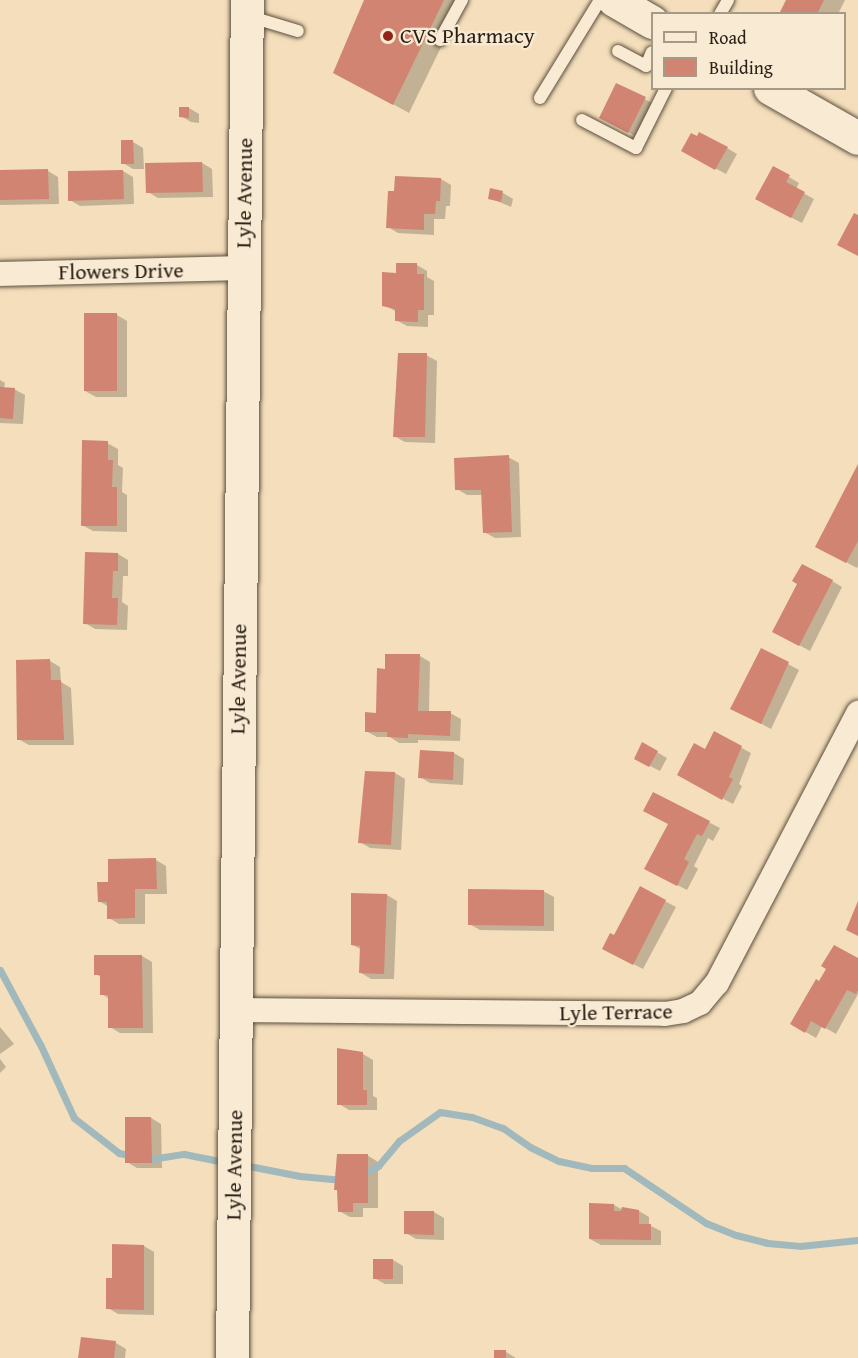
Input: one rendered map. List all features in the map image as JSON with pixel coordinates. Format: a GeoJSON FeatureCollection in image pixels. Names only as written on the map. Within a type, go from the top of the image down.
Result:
{"type":"FeatureCollection","features":[{"type":"Feature","properties":{"kind":"street"},"geometry":{"type":"LineString","coordinates":[[614,0],[651,21]]}},
{"type":"Feature","properties":{"kind":"street","name":"Lyle Avenue"},"geometry":{"type":"LineString","coordinates":[[232,1358],[242,268],[247,8]]}},
{"type":"Feature","properties":{"kind":"street"},"geometry":{"type":"LineString","coordinates":[[774,90],[858,138]]}},
{"type":"Feature","properties":{"kind":"street","name":"Flowers Drive"},"geometry":{"type":"LineString","coordinates":[[0,274],[242,268]]}},
{"type":"Feature","properties":{"kind":"street","name":"Lyle Terrace"},"geometry":{"type":"LineString","coordinates":[[235,1010],[665,1014],[683,1011],[699,1003],[717,983],[858,713]]}},
{"type":"Feature","properties":{"kind":"lane"},"geometry":{"type":"LineString","coordinates":[[440,40],[462,0]]}},
{"type":"Feature","properties":{"kind":"lane"},"geometry":{"type":"LineString","coordinates":[[540,98],[600,0]]}},
{"type":"Feature","properties":{"kind":"lane"},"geometry":{"type":"LineString","coordinates":[[247,8],[298,31]]}},
{"type":"Feature","properties":{"kind":"lane"},"geometry":{"type":"LineString","coordinates":[[618,51],[649,68]]}},
{"type":"Feature","properties":{"kind":"lane"},"geometry":{"type":"LineString","coordinates":[[582,120],[636,148],[665,90]]}},
{"type":"Feature","properties":{"kind":"building","name":"CVS Pharmacy"},"geometry":{"type":"Polygon","coordinates":[[[364,0],[444,0],[393,105],[333,73],[364,0]]]}},
{"type":"Feature","properties":{"kind":"building"},"geometry":{"type":"Polygon","coordinates":[[[786,0],[824,0],[818,12],[780,12],[786,0]]]}},
{"type":"Feature","properties":{"kind":"building"},"geometry":{"type":"Polygon","coordinates":[[[616,83],[646,97],[628,133],[599,118],[616,83]]]}},
{"type":"Feature","properties":{"kind":"building"},"geometry":{"type":"Polygon","coordinates":[[[179,107],[189,107],[189,118],[179,117],[179,107]]]}},
{"type":"Feature","properties":{"kind":"building"},"geometry":{"type":"Polygon","coordinates":[[[699,132],[728,147],[715,170],[681,151],[691,133],[697,136],[699,132]]]}},
{"type":"Feature","properties":{"kind":"building"},"geometry":{"type":"Polygon","coordinates":[[[121,140],[133,140],[134,164],[121,164],[121,140]]]}},
{"type":"Feature","properties":{"kind":"building"},"geometry":{"type":"Polygon","coordinates":[[[202,162],[203,192],[146,193],[145,163],[202,162]]]}},
{"type":"Feature","properties":{"kind":"building"},"geometry":{"type":"Polygon","coordinates":[[[773,166],[790,175],[786,182],[805,192],[791,218],[755,199],[773,166]]]}},
{"type":"Feature","properties":{"kind":"building"},"geometry":{"type":"Polygon","coordinates":[[[48,169],[49,199],[0,200],[0,170],[48,169]]]}},
{"type":"Feature","properties":{"kind":"building"},"geometry":{"type":"Polygon","coordinates":[[[123,170],[124,199],[68,201],[68,171],[123,170]]]}},
{"type":"Feature","properties":{"kind":"building"},"geometry":{"type":"Polygon","coordinates":[[[395,176],[441,178],[440,201],[436,201],[435,214],[424,214],[424,230],[386,228],[388,191],[394,191],[395,176]]]}},
{"type":"Feature","properties":{"kind":"building"},"geometry":{"type":"Polygon","coordinates":[[[490,188],[503,191],[501,202],[488,199],[490,188]]]}},
{"type":"Feature","properties":{"kind":"building"},"geometry":{"type":"Polygon","coordinates":[[[854,213],[858,215],[858,256],[837,245],[854,213]]]}},
{"type":"Feature","properties":{"kind":"building"},"geometry":{"type":"Polygon","coordinates":[[[396,263],[417,263],[417,274],[424,274],[424,310],[418,310],[418,322],[395,321],[395,309],[382,306],[382,272],[396,273],[396,263]]]}},
{"type":"Feature","properties":{"kind":"building"},"geometry":{"type":"Polygon","coordinates":[[[84,313],[117,313],[117,391],[84,391],[84,313]]]}},
{"type":"Feature","properties":{"kind":"building"},"geometry":{"type":"Polygon","coordinates":[[[398,353],[427,353],[425,437],[393,437],[398,353]]]}},
{"type":"Feature","properties":{"kind":"building"},"geometry":{"type":"Polygon","coordinates":[[[0,387],[15,388],[13,419],[0,418],[0,387]]]}},
{"type":"Feature","properties":{"kind":"building"},"geometry":{"type":"Polygon","coordinates":[[[82,440],[108,441],[108,460],[113,460],[112,487],[117,487],[117,526],[81,526],[82,440]]]}},
{"type":"Feature","properties":{"kind":"building"},"geometry":{"type":"Polygon","coordinates":[[[509,455],[512,532],[483,533],[481,490],[455,490],[454,458],[509,455]]]}},
{"type":"Feature","properties":{"kind":"building"},"geometry":{"type":"Polygon","coordinates":[[[858,464],[858,541],[846,563],[815,547],[858,464]]]}},
{"type":"Feature","properties":{"kind":"building"},"geometry":{"type":"Polygon","coordinates":[[[85,552],[118,553],[118,571],[113,571],[112,598],[118,598],[117,625],[83,624],[85,552]]]}},
{"type":"Feature","properties":{"kind":"building"},"geometry":{"type":"Polygon","coordinates":[[[802,564],[833,580],[799,646],[772,632],[797,584],[792,581],[802,564]]]}},
{"type":"Feature","properties":{"kind":"building"},"geometry":{"type":"Polygon","coordinates":[[[761,648],[789,662],[761,724],[730,709],[761,648]]]}},
{"type":"Feature","properties":{"kind":"building"},"geometry":{"type":"Polygon","coordinates":[[[385,654],[420,654],[418,711],[451,711],[450,736],[408,734],[408,738],[387,737],[387,732],[365,732],[365,712],[376,713],[377,668],[385,669],[385,654]]]}},
{"type":"Feature","properties":{"kind":"building"},"geometry":{"type":"Polygon","coordinates":[[[50,659],[51,680],[61,680],[64,740],[17,740],[16,660],[50,659]]]}},
{"type":"Feature","properties":{"kind":"building"},"geometry":{"type":"Polygon","coordinates":[[[714,731],[742,746],[729,777],[733,779],[722,800],[677,775],[694,743],[705,749],[714,731]]]}},
{"type":"Feature","properties":{"kind":"building"},"geometry":{"type":"Polygon","coordinates":[[[642,742],[658,751],[649,767],[634,759],[642,742]]]}},
{"type":"Feature","properties":{"kind":"building"},"geometry":{"type":"Polygon","coordinates":[[[420,750],[454,752],[453,780],[418,778],[420,750]]]}},
{"type":"Feature","properties":{"kind":"building"},"geometry":{"type":"Polygon","coordinates":[[[365,771],[395,772],[391,845],[358,843],[365,771]]]}},
{"type":"Feature","properties":{"kind":"building"},"geometry":{"type":"Polygon","coordinates":[[[653,792],[710,821],[702,836],[697,834],[684,859],[689,862],[677,886],[644,869],[668,824],[643,811],[653,792]]]}},
{"type":"Feature","properties":{"kind":"building"},"geometry":{"type":"Polygon","coordinates":[[[156,858],[157,889],[135,889],[135,918],[107,919],[107,902],[98,902],[97,882],[108,882],[108,859],[156,858]]]}},
{"type":"Feature","properties":{"kind":"building"},"geometry":{"type":"Polygon","coordinates":[[[640,886],[666,900],[633,965],[602,949],[610,933],[614,935],[640,886]]]}},
{"type":"Feature","properties":{"kind":"building"},"geometry":{"type":"Polygon","coordinates":[[[468,889],[544,890],[544,926],[468,925],[468,889]]]}},
{"type":"Feature","properties":{"kind":"building"},"geometry":{"type":"Polygon","coordinates":[[[351,893],[387,894],[384,974],[359,973],[360,946],[351,945],[351,893]]]}},
{"type":"Feature","properties":{"kind":"building"},"geometry":{"type":"Polygon","coordinates":[[[858,901],[858,936],[846,930],[858,901]]]}},
{"type":"Feature","properties":{"kind":"building"},"geometry":{"type":"Polygon","coordinates":[[[834,945],[858,958],[858,990],[856,994],[847,990],[825,1029],[811,1021],[805,1033],[790,1024],[816,979],[819,981],[826,969],[821,966],[834,945]]]}},
{"type":"Feature","properties":{"kind":"building"},"geometry":{"type":"Polygon","coordinates":[[[94,955],[142,955],[143,1028],[108,1028],[108,995],[100,995],[100,975],[94,975],[94,955]]]}},
{"type":"Feature","properties":{"kind":"building"},"geometry":{"type":"Polygon","coordinates":[[[337,1048],[363,1052],[363,1090],[367,1090],[367,1105],[337,1105],[337,1048]]]}},
{"type":"Feature","properties":{"kind":"building"},"geometry":{"type":"Polygon","coordinates":[[[125,1117],[151,1117],[152,1163],[125,1163],[125,1117]]]}},
{"type":"Feature","properties":{"kind":"building"},"geometry":{"type":"Polygon","coordinates":[[[337,1154],[368,1154],[368,1203],[353,1203],[353,1212],[338,1212],[337,1190],[334,1190],[337,1154]]]}},
{"type":"Feature","properties":{"kind":"building"},"geometry":{"type":"Polygon","coordinates":[[[589,1203],[614,1204],[614,1211],[621,1211],[622,1207],[639,1210],[639,1224],[651,1224],[651,1240],[589,1239],[589,1203]]]}},
{"type":"Feature","properties":{"kind":"building"},"geometry":{"type":"Polygon","coordinates":[[[404,1211],[434,1211],[434,1235],[404,1234],[404,1211]]]}},
{"type":"Feature","properties":{"kind":"building"},"geometry":{"type":"Polygon","coordinates":[[[112,1244],[144,1245],[144,1310],[106,1309],[106,1278],[112,1278],[112,1244]]]}},
{"type":"Feature","properties":{"kind":"building"},"geometry":{"type":"Polygon","coordinates":[[[373,1259],[393,1259],[393,1279],[373,1279],[373,1259]]]}},
{"type":"Feature","properties":{"kind":"building"},"geometry":{"type":"Polygon","coordinates":[[[81,1337],[116,1341],[114,1358],[78,1358],[81,1337]]]}},
{"type":"Feature","properties":{"kind":"building"},"geometry":{"type":"Polygon","coordinates":[[[494,1350],[506,1350],[506,1358],[494,1358],[494,1350]]]}},
{"type":"Feature","properties":{"kind":"waterway"},"geometry":{"type":"LineString","coordinates":[[0,970],[41,1046],[74,1118],[119,1153],[133,1156]]}},
{"type":"Feature","properties":{"kind":"waterway"},"geometry":{"type":"LineString","coordinates":[[361,1174],[378,1166],[399,1141],[440,1112],[472,1117],[503,1128],[530,1147],[559,1161],[592,1168],[624,1168],[706,1223],[736,1235],[767,1243],[800,1246],[858,1240]]}},
{"type":"Feature","properties":{"kind":"waterway"},"geometry":{"type":"LineString","coordinates":[[143,1158],[184,1154],[224,1162]]}},
{"type":"Feature","properties":{"kind":"waterway"},"geometry":{"type":"LineString","coordinates":[[244,1165],[300,1176],[343,1180]]}},
{"type":"Feature","properties":{"kind":"place","name":"CVS Pharmacy"},"geometry":{"type":"Point","coordinates":[388,36]}}]}
